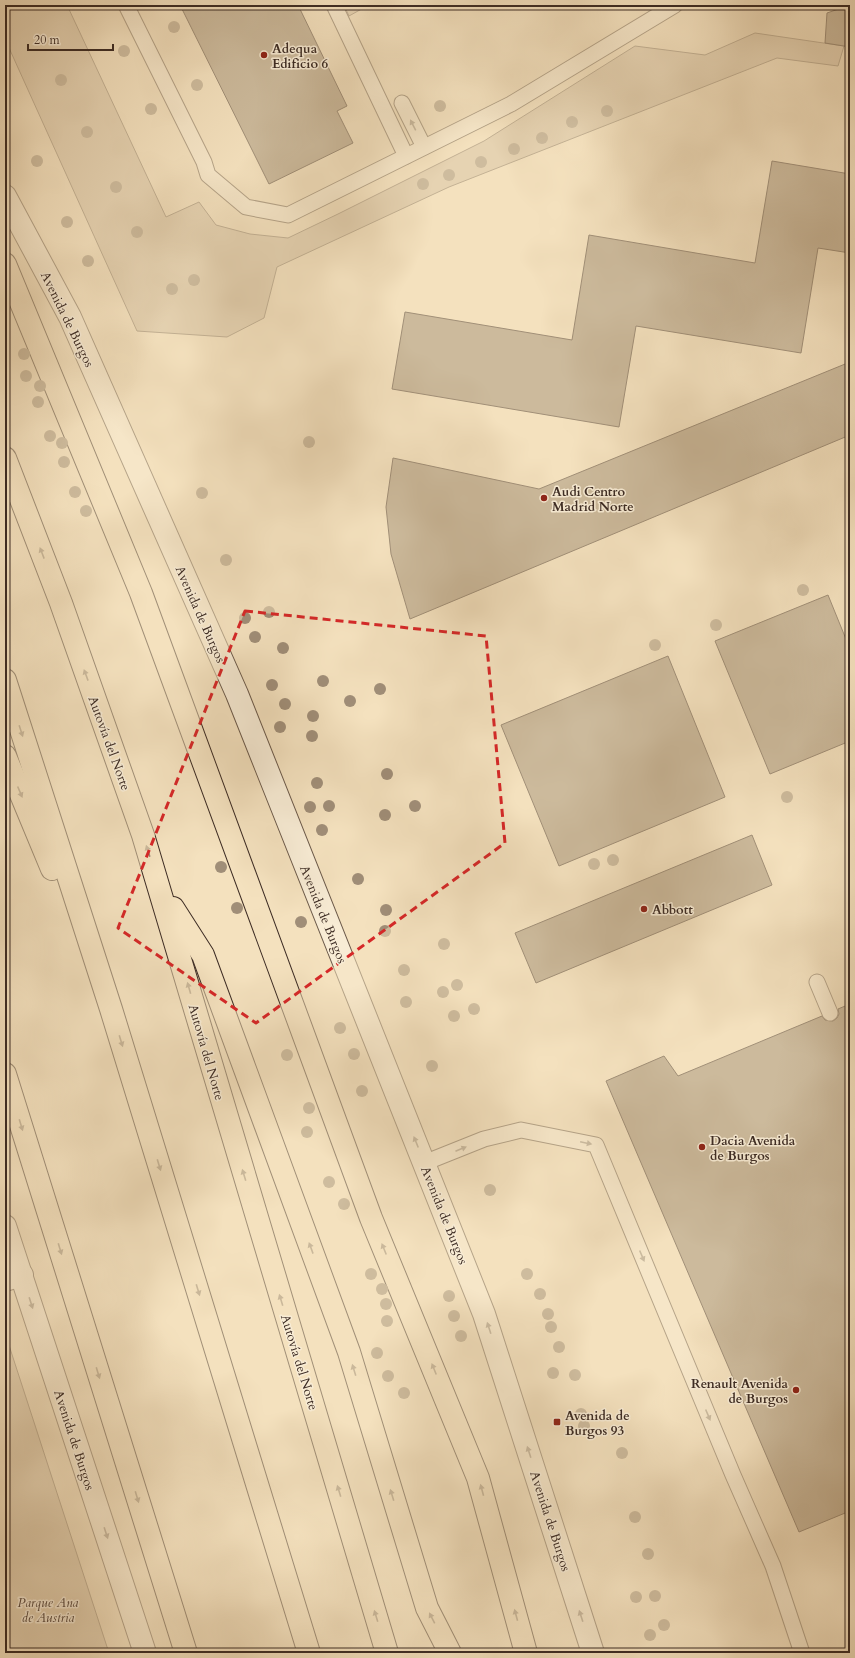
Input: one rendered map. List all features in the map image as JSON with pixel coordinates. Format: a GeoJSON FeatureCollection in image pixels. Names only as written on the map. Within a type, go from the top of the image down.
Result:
{"type":"FeatureCollection","features":[{"type":"Feature","properties":{"kind":"highway"},"geometry":{"type":"LineString","coordinates":[[5,264],[141,593],[371,1218],[478,1478],[526,1653]]}},
{"type":"Feature","properties":{"kind":"highway","name":"Autovía del Norte"},"geometry":{"type":"LineString","coordinates":[[5,458],[61,603],[143,835],[160,888],[212,1071],[387,1653]]}},
{"type":"Feature","properties":{"kind":"highway"},"geometry":{"type":"LineString","coordinates":[[5,680],[111,1009],[309,1653]]}},
{"type":"Feature","properties":{"kind":"highway"},"geometry":{"type":"LineString","coordinates":[[5,756],[111,1009]]}},
{"type":"Feature","properties":{"kind":"highway"},"geometry":{"type":"LineString","coordinates":[[160,888],[203,955],[349,1352],[427,1608],[450,1653]]}},
{"type":"Feature","properties":{"kind":"highway"},"geometry":{"type":"LineString","coordinates":[[5,1074],[186,1653]]}},
{"type":"Feature","properties":{"kind":"street","name":"Avenida de Burgos"},"geometry":{"type":"LineString","coordinates":[[5,196],[70,317],[234,687],[484,1314],[593,1653]]}},
{"type":"Feature","properties":{"kind":"street","name":"Avenida de Burgos"},"geometry":{"type":"LineString","coordinates":[[5,1226],[13,1278],[145,1653]]}},
{"type":"Feature","properties":{"kind":"lane"},"geometry":{"type":"LineString","coordinates":[[126,5],[204,162],[208,175],[246,207],[288,215],[511,104],[675,5]]}},
{"type":"Feature","properties":{"kind":"lane"},"geometry":{"type":"LineString","coordinates":[[334,5],[406,156]]}},
{"type":"Feature","properties":{"kind":"lane"},"geometry":{"type":"LineString","coordinates":[[402,103],[424,147]]}},
{"type":"Feature","properties":{"kind":"lane"},"geometry":{"type":"LineString","coordinates":[[817,982],[830,1013]]}},
{"type":"Feature","properties":{"kind":"lane"},"geometry":{"type":"LineString","coordinates":[[424,1163],[484,1139],[521,1130],[596,1145],[733,1475],[773,1566],[802,1653]]}},
{"type":"Feature","properties":{"kind":"highlighted area"},"geometry":{"type":"Polygon","coordinates":[[[245,611],[486,636],[505,843],[256,1023],[118,928],[245,611]]]}},
{"type":"Feature","properties":{"kind":"green space"},"geometry":{"type":"Polygon","coordinates":[[[5,5],[67,5],[166,217],[199,202],[216,225],[250,234],[288,238],[484,141],[635,46],[705,55],[755,33],[844,46],[838,66],[777,58],[449,187],[277,267],[264,318],[227,337],[137,331],[5,39],[5,5]]]}},
{"type":"Feature","properties":{"kind":"green space"},"geometry":{"type":"Polygon","coordinates":[[[344,5],[367,5],[367,6],[349,16],[344,5]]]}},
{"type":"Feature","properties":{"kind":"green space","name":"Parque Ana de Austria"},"geometry":{"type":"Polygon","coordinates":[[[5,1333],[109,1653],[5,1653],[5,1333]]]}},
{"type":"Feature","properties":{"kind":"building","name":"Adequa Edificio 6"},"geometry":{"type":"Polygon","coordinates":[[[180,5],[298,5],[347,106],[337,111],[353,143],[269,184],[180,5]]]}},
{"type":"Feature","properties":{"kind":"building"},"geometry":{"type":"Polygon","coordinates":[[[850,5],[850,47],[825,43],[827,13],[850,5]]]}},
{"type":"Feature","properties":{"kind":"building"},"geometry":{"type":"Polygon","coordinates":[[[772,161],[850,174],[850,253],[818,248],[801,353],[636,326],[619,427],[392,389],[405,312],[572,340],[589,235],[755,263],[772,161]]]}},
{"type":"Feature","properties":{"kind":"building","name":"Audi Centro Madrid Norte"},"geometry":{"type":"Polygon","coordinates":[[[850,362],[850,435],[410,619],[391,554],[386,507],[393,458],[539,489],[850,362]]]}},
{"type":"Feature","properties":{"kind":"building"},"geometry":{"type":"Polygon","coordinates":[[[828,595],[850,649],[850,741],[770,774],[715,641],[828,595]]]}},
{"type":"Feature","properties":{"kind":"building"},"geometry":{"type":"Polygon","coordinates":[[[668,656],[725,797],[559,866],[501,725],[668,656]]]}},
{"type":"Feature","properties":{"kind":"building","name":"Abbott"},"geometry":{"type":"Polygon","coordinates":[[[752,835],[772,885],[536,983],[515,933],[752,835]]]}},
{"type":"Feature","properties":{"kind":"building"},"geometry":{"type":"Polygon","coordinates":[[[850,1004],[850,1511],[799,1532],[606,1081],[664,1056],[678,1076],[822,1016],[825,1020],[833,1021],[839,1014],[838,1009],[850,1004]]]}},
{"type":"Feature","properties":{"kind":"place","name":"Adequa Edificio 6"},"geometry":{"type":"Point","coordinates":[264,55]}},
{"type":"Feature","properties":{"kind":"place","name":"Audi Centro Madrid Norte"},"geometry":{"type":"Point","coordinates":[544,498]}},
{"type":"Feature","properties":{"kind":"place","name":"Abbott"},"geometry":{"type":"Point","coordinates":[644,909]}},
{"type":"Feature","properties":{"kind":"place","name":"Dacia Avenida de Burgos"},"geometry":{"type":"Point","coordinates":[702,1147]}},
{"type":"Feature","properties":{"kind":"place","name":"Renault Avenida de Burgos"},"geometry":{"type":"Point","coordinates":[796,1390]}},
{"type":"Feature","properties":{"kind":"place","name":"Avenida de Burgos 93"},"geometry":{"type":"Point","coordinates":[557,1422]}}]}
